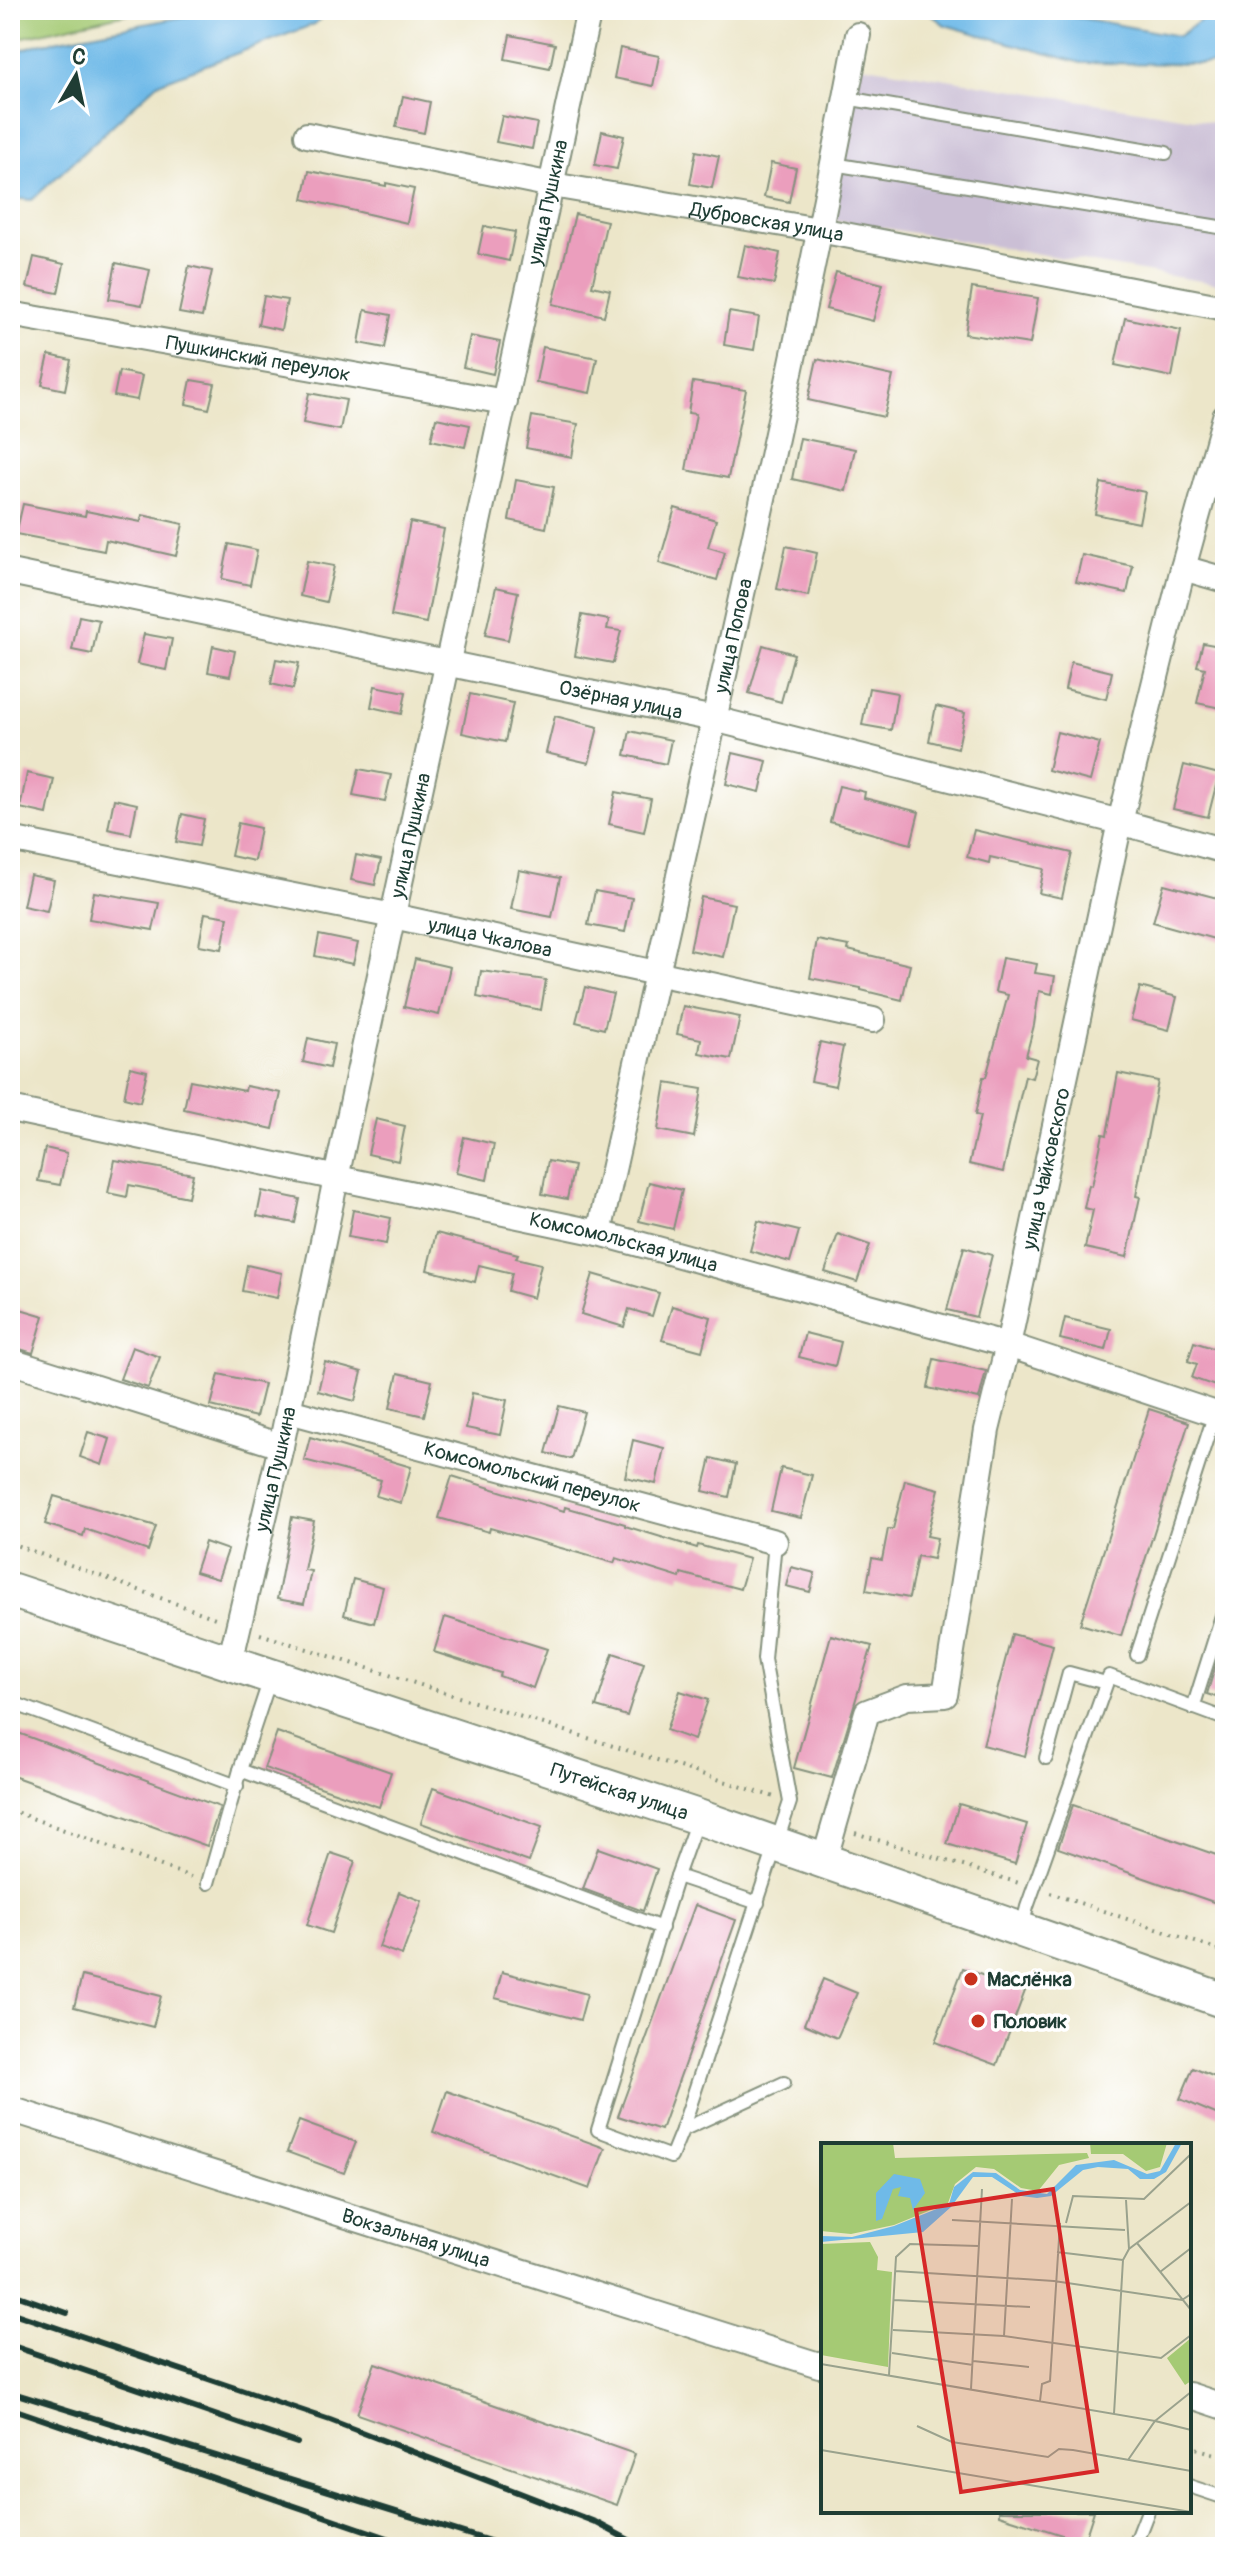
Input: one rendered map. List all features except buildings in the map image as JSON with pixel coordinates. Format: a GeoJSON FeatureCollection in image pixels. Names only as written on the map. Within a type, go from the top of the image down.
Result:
{"type":"FeatureCollection","features":[{"type":"Feature","properties":{"kind":"main road","name":"Путейская улица"},"geometry":{"type":"LineString","coordinates":[[10,1590],[698,1817],[1225,2001]]}},
{"type":"Feature","properties":{"kind":"street","name":"улица Пушкина"},"geometry":{"type":"LineString","coordinates":[[230,1662],[289,1411],[336,1178],[589,10]]}},
{"type":"Feature","properties":{"kind":"street","name":"улица Попова"},"geometry":{"type":"LineString","coordinates":[[599,1233],[714,719],[858,35]]}},
{"type":"Feature","properties":{"kind":"street","name":"Дубровская улица"},"geometry":{"type":"LineString","coordinates":[[307,135],[552,185],[819,230],[1225,308]]}},
{"type":"Feature","properties":{"kind":"street","name":"Пушкинский переулок"},"geometry":{"type":"LineString","coordinates":[[10,314],[505,402]]}},
{"type":"Feature","properties":{"kind":"street","name":"улица Чайковского"},"geometry":{"type":"LineString","coordinates":[[824,1861],[867,1712],[907,1697],[945,1695],[987,1430],[1120,822],[1183,568],[1225,417]]}},
{"type":"Feature","properties":{"kind":"street"},"geometry":{"type":"LineString","coordinates":[[1183,568],[1225,580]]}},
{"type":"Feature","properties":{"kind":"street","name":"Озёрная улица"},"geometry":{"type":"LineString","coordinates":[[10,572],[714,719],[1225,851]]}},
{"type":"Feature","properties":{"kind":"street","name":"улица Чкалова"},"geometry":{"type":"LineString","coordinates":[[10,839],[393,916],[873,1020]]}},
{"type":"Feature","properties":{"kind":"street","name":"Комсомольская улица"},"geometry":{"type":"LineString","coordinates":[[10,1109],[599,1233],[1008,1345],[1220,1415]]}},
{"type":"Feature","properties":{"kind":"street"},"geometry":{"type":"LineString","coordinates":[[10,1361],[281,1446]]}},
{"type":"Feature","properties":{"kind":"street","name":"Комсомольский переулок"},"geometry":{"type":"LineString","coordinates":[[289,1411],[775,1542]]}},
{"type":"Feature","properties":{"kind":"street","name":"Вокзальная улица"},"geometry":{"type":"LineString","coordinates":[[10,2109],[821,2364]]}},
{"type":"Feature","properties":{"kind":"street"},"geometry":{"type":"LineString","coordinates":[[1191,2396],[1225,2407]]}},
{"type":"Feature","properties":{"kind":"lane"},"geometry":{"type":"LineString","coordinates":[[846,98],[1166,153]]}},
{"type":"Feature","properties":{"kind":"lane"},"geometry":{"type":"LineString","coordinates":[[833,164],[1225,228]]}},
{"type":"Feature","properties":{"kind":"lane"},"geometry":{"type":"LineString","coordinates":[[1137,1655],[1220,1415]]}},
{"type":"Feature","properties":{"kind":"lane"},"geometry":{"type":"LineString","coordinates":[[698,1817],[598,2130],[671,2157],[790,1802],[764,1659],[775,1542]]}},
{"type":"Feature","properties":{"kind":"lane"},"geometry":{"type":"LineString","coordinates":[[1193,1708],[1225,1606]]}},
{"type":"Feature","properties":{"kind":"lane"},"geometry":{"type":"LineString","coordinates":[[1046,1758],[1069,1673],[1106,1683]]}},
{"type":"Feature","properties":{"kind":"lane"},"geometry":{"type":"LineString","coordinates":[[208,1883],[271,1676]]}},
{"type":"Feature","properties":{"kind":"lane"},"geometry":{"type":"LineString","coordinates":[[1022,1930],[1034,1887],[1109,1676],[1225,1719]]}},
{"type":"Feature","properties":{"kind":"lane"},"geometry":{"type":"LineString","coordinates":[[10,1702],[237,1786]]}},
{"type":"Feature","properties":{"kind":"lane"},"geometry":{"type":"LineString","coordinates":[[240,1770],[662,1928]]}},
{"type":"Feature","properties":{"kind":"lane"},"geometry":{"type":"LineString","coordinates":[[677,1876],[758,1903]]}},
{"type":"Feature","properties":{"kind":"lane"},"geometry":{"type":"LineString","coordinates":[[682,2130],[784,2083]]}},
{"type":"Feature","properties":{"kind":"lane"},"geometry":{"type":"LineString","coordinates":[[1191,2487],[1225,2498]]}},
{"type":"Feature","properties":{"kind":"lane"},"geometry":{"type":"LineString","coordinates":[[1134,2547],[1147,2513]]}},
{"type":"Feature","properties":{"kind":"path"},"geometry":{"type":"LineString","coordinates":[[10,1543],[240,1627],[790,1802]]}},
{"type":"Feature","properties":{"kind":"path"},"geometry":{"type":"LineString","coordinates":[[10,1810],[208,1883]]}},
{"type":"Feature","properties":{"kind":"path"},"geometry":{"type":"LineString","coordinates":[[834,1826],[1034,1887],[1225,1952]]}},
{"type":"Feature","properties":{"kind":"path"},"geometry":{"type":"LineString","coordinates":[[1191,2447],[1225,2457]]}},
{"type":"Feature","properties":{"kind":"shaded area"},"geometry":{"type":"Polygon","coordinates":[[[860,65],[1225,124],[1225,285],[830,219],[860,65]]]}},
{"type":"Feature","properties":{"kind":"green space"},"geometry":{"type":"Polygon","coordinates":[[[10,10],[143,10],[10,40],[10,10]]]}},
{"type":"Feature","properties":{"kind":"water"},"geometry":{"type":"Polygon","coordinates":[[[219,10],[328,10],[315,24],[158,83],[32,200],[10,198],[10,54],[38,44],[219,10]]]}},
{"type":"Feature","properties":{"kind":"water"},"geometry":{"type":"Polygon","coordinates":[[[925,10],[1038,10],[1179,36],[1215,10],[1225,10],[1225,58],[1210,64],[1081,63],[945,25],[925,10]]]}},
{"type":"Feature","properties":{"kind":"railway"},"geometry":{"type":"LineString","coordinates":[[10,2293],[67,2313]]}},
{"type":"Feature","properties":{"kind":"railway"},"geometry":{"type":"LineString","coordinates":[[10,2312],[330,2420],[595,2522],[642,2547]]}},
{"type":"Feature","properties":{"kind":"railway"},"geometry":{"type":"LineString","coordinates":[[10,2345],[297,2443]]}},
{"type":"Feature","properties":{"kind":"railway"},"geometry":{"type":"LineString","coordinates":[[10,2392],[509,2547]]}},
{"type":"Feature","properties":{"kind":"railway"},"geometry":{"type":"LineString","coordinates":[[10,2408],[414,2547]]}},
{"type":"Feature","properties":{"kind":"place","name":"Маслёнка"},"geometry":{"type":"Point","coordinates":[971,1979]}},
{"type":"Feature","properties":{"kind":"place","name":"Половик"},"geometry":{"type":"Point","coordinates":[978,2021]}}]}
